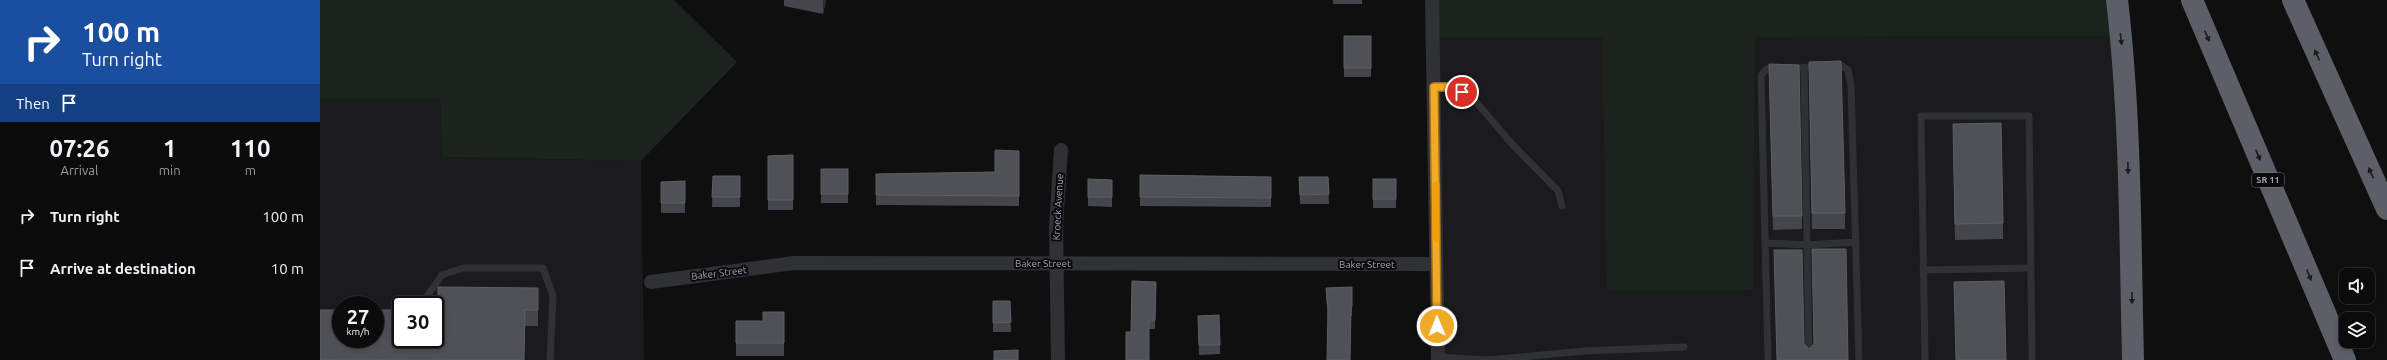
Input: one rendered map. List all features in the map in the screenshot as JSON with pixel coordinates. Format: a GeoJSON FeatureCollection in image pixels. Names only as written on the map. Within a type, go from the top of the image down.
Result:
{"type":"FeatureCollection","features":[{"type":"Feature","properties":{"kind":"highway"},"geometry":{"type":"LineString","coordinates":[[2116,0],[2122,50],[2127,133],[2133,360]]}},
{"type":"Feature","properties":{"kind":"highway","name":"SR 11"},"geometry":{"type":"LineString","coordinates":[[2192,0],[2345,360]]}},
{"type":"Feature","properties":{"kind":"highway"},"geometry":{"type":"LineString","coordinates":[[2293,0],[2387,209]]}},
{"type":"Feature","properties":{"kind":"street"},"geometry":{"type":"LineString","coordinates":[[1432,0],[1438,359]]}},
{"type":"Feature","properties":{"kind":"street","name":"Kroeck Avenue"},"geometry":{"type":"LineString","coordinates":[[1058,360],[1056,227],[1061,150]]}},
{"type":"Feature","properties":{"kind":"street","name":"Baker Street"},"geometry":{"type":"LineString","coordinates":[[651,282],[794,263],[1436,264]]}},
{"type":"Feature","properties":{"kind":"lane"},"geometry":{"type":"LineString","coordinates":[[1768,360],[1761,75],[1766,68],[1842,66],[1848,70],[1851,85],[1859,360]]}},
{"type":"Feature","properties":{"kind":"lane"},"geometry":{"type":"LineString","coordinates":[[1804,67],[1809,360]]}},
{"type":"Feature","properties":{"kind":"lane"},"geometry":{"type":"LineString","coordinates":[[1434,87],[1451,87],[1472,98],[1511,143],[1558,191],[1562,206]]}},
{"type":"Feature","properties":{"kind":"lane"},"geometry":{"type":"LineString","coordinates":[[1925,360],[1921,116],[2029,116],[2032,360]]}},
{"type":"Feature","properties":{"kind":"lane"},"geometry":{"type":"LineString","coordinates":[[1765,243],[1807,245],[1856,242]]}},
{"type":"Feature","properties":{"kind":"lane"},"geometry":{"type":"LineString","coordinates":[[427,296],[442,275],[463,268],[543,268],[553,296],[550,360]]}},
{"type":"Feature","properties":{"kind":"lane"},"geometry":{"type":"LineString","coordinates":[[1923,270],[2031,268]]}},
{"type":"Feature","properties":{"kind":"lane"},"geometry":{"type":"LineString","coordinates":[[1438,359],[1489,360],[1584,351],[1684,348]]}},
{"type":"Feature","properties":{"kind":"shaded area"},"geometry":{"type":"Polygon","coordinates":[[[320,0],[674,0],[737,62],[641,161],[442,157],[440,98],[320,98],[320,0]]]}},
{"type":"Feature","properties":{"kind":"shaded area"},"geometry":{"type":"Polygon","coordinates":[[[1432,0],[2117,0],[2121,36],[1755,37],[1753,290],[1607,291],[1602,37],[1433,37],[1432,0]]]}},
{"type":"Feature","properties":{"kind":"shaded area"},"geometry":{"type":"Polygon","coordinates":[[[2121,36],[2133,360],[1438,360],[1433,37],[2121,36]]]}},
{"type":"Feature","properties":{"kind":"shaded area"},"geometry":{"type":"Polygon","coordinates":[[[440,97],[442,157],[641,161],[644,360],[320,360],[320,98],[440,97]]]}},
{"type":"Feature","properties":{"kind":"building"},"geometry":{"type":"Polygon","coordinates":[[[1344,36],[1371,36],[1371,68],[1344,68],[1344,36]]]}},
{"type":"Feature","properties":{"kind":"building"},"geometry":{"type":"Polygon","coordinates":[[[1841,61],[1845,213],[1812,213],[1809,62],[1841,61]]]}},
{"type":"Feature","properties":{"kind":"building"},"geometry":{"type":"Polygon","coordinates":[[[1769,64],[1799,65],[1802,216],[1773,216],[1769,64]]]}},
{"type":"Feature","properties":{"kind":"building"},"geometry":{"type":"Polygon","coordinates":[[[2001,123],[2003,223],[1955,224],[1953,124],[2001,123]]]}},
{"type":"Feature","properties":{"kind":"building"},"geometry":{"type":"Polygon","coordinates":[[[995,150],[1019,151],[1019,196],[876,195],[876,174],[995,172],[995,150]]]}},
{"type":"Feature","properties":{"kind":"building"},"geometry":{"type":"Polygon","coordinates":[[[793,155],[793,200],[768,200],[768,156],[793,155]]]}},
{"type":"Feature","properties":{"kind":"building"},"geometry":{"type":"Polygon","coordinates":[[[821,169],[848,169],[848,194],[821,194],[821,169]]]}},
{"type":"Feature","properties":{"kind":"building"},"geometry":{"type":"Polygon","coordinates":[[[1140,175],[1271,177],[1271,198],[1140,197],[1140,175]]]}},
{"type":"Feature","properties":{"kind":"building"},"geometry":{"type":"Polygon","coordinates":[[[713,176],[740,176],[740,197],[712,197],[713,176]]]}},
{"type":"Feature","properties":{"kind":"building"},"geometry":{"type":"Polygon","coordinates":[[[1299,177],[1328,177],[1329,194],[1300,195],[1299,177]]]}},
{"type":"Feature","properties":{"kind":"building"},"geometry":{"type":"Polygon","coordinates":[[[1088,179],[1112,180],[1112,197],[1088,197],[1088,179]]]}},
{"type":"Feature","properties":{"kind":"building"},"geometry":{"type":"Polygon","coordinates":[[[1373,179],[1396,179],[1396,199],[1373,199],[1373,179]]]}},
{"type":"Feature","properties":{"kind":"building"},"geometry":{"type":"Polygon","coordinates":[[[685,181],[685,203],[661,203],[661,182],[685,181]]]}},
{"type":"Feature","properties":{"kind":"building"},"geometry":{"type":"Polygon","coordinates":[[[1812,249],[1846,249],[1848,360],[1777,360],[1774,250],[1802,250],[1804,344],[1809,349],[1814,344],[1812,249]]]}},
{"type":"Feature","properties":{"kind":"building"},"geometry":{"type":"Polygon","coordinates":[[[1132,281],[1156,282],[1155,320],[1149,320],[1149,360],[1126,360],[1126,332],[1131,332],[1132,281]]]}},
{"type":"Feature","properties":{"kind":"building"},"geometry":{"type":"Polygon","coordinates":[[[2004,281],[2006,360],[1956,360],[1954,282],[2004,281]]]}},
{"type":"Feature","properties":{"kind":"building"},"geometry":{"type":"Polygon","coordinates":[[[438,287],[538,288],[538,310],[525,310],[524,360],[320,360],[320,310],[332,310],[332,348],[384,348],[384,310],[392,310],[392,348],[444,348],[444,296],[438,296],[438,287]]]}},
{"type":"Feature","properties":{"kind":"building"},"geometry":{"type":"Polygon","coordinates":[[[1352,287],[1350,360],[1327,360],[1328,308],[1326,288],[1352,287]]]}},
{"type":"Feature","properties":{"kind":"building"},"geometry":{"type":"Polygon","coordinates":[[[993,301],[1010,301],[1011,322],[993,323],[993,301]]]}},
{"type":"Feature","properties":{"kind":"building"},"geometry":{"type":"Polygon","coordinates":[[[763,312],[784,312],[784,343],[736,343],[736,321],[763,321],[763,312]]]}},
{"type":"Feature","properties":{"kind":"building"},"geometry":{"type":"Polygon","coordinates":[[[1219,315],[1220,345],[1199,345],[1198,316],[1219,315]]]}},
{"type":"Feature","properties":{"kind":"building"},"geometry":{"type":"Polygon","coordinates":[[[1018,350],[1018,360],[994,360],[994,351],[1018,350]]]}},
{"type":"Feature","properties":{"kind":"slow traffic"},"geometry":{"type":"LineString","coordinates":[[1436,185],[1436,239]]}},
{"type":"Feature","properties":{"kind":"route"},"geometry":{"type":"LineString","coordinates":[[1437,326],[1434,87],[1451,87],[1462,92]]}}]}
